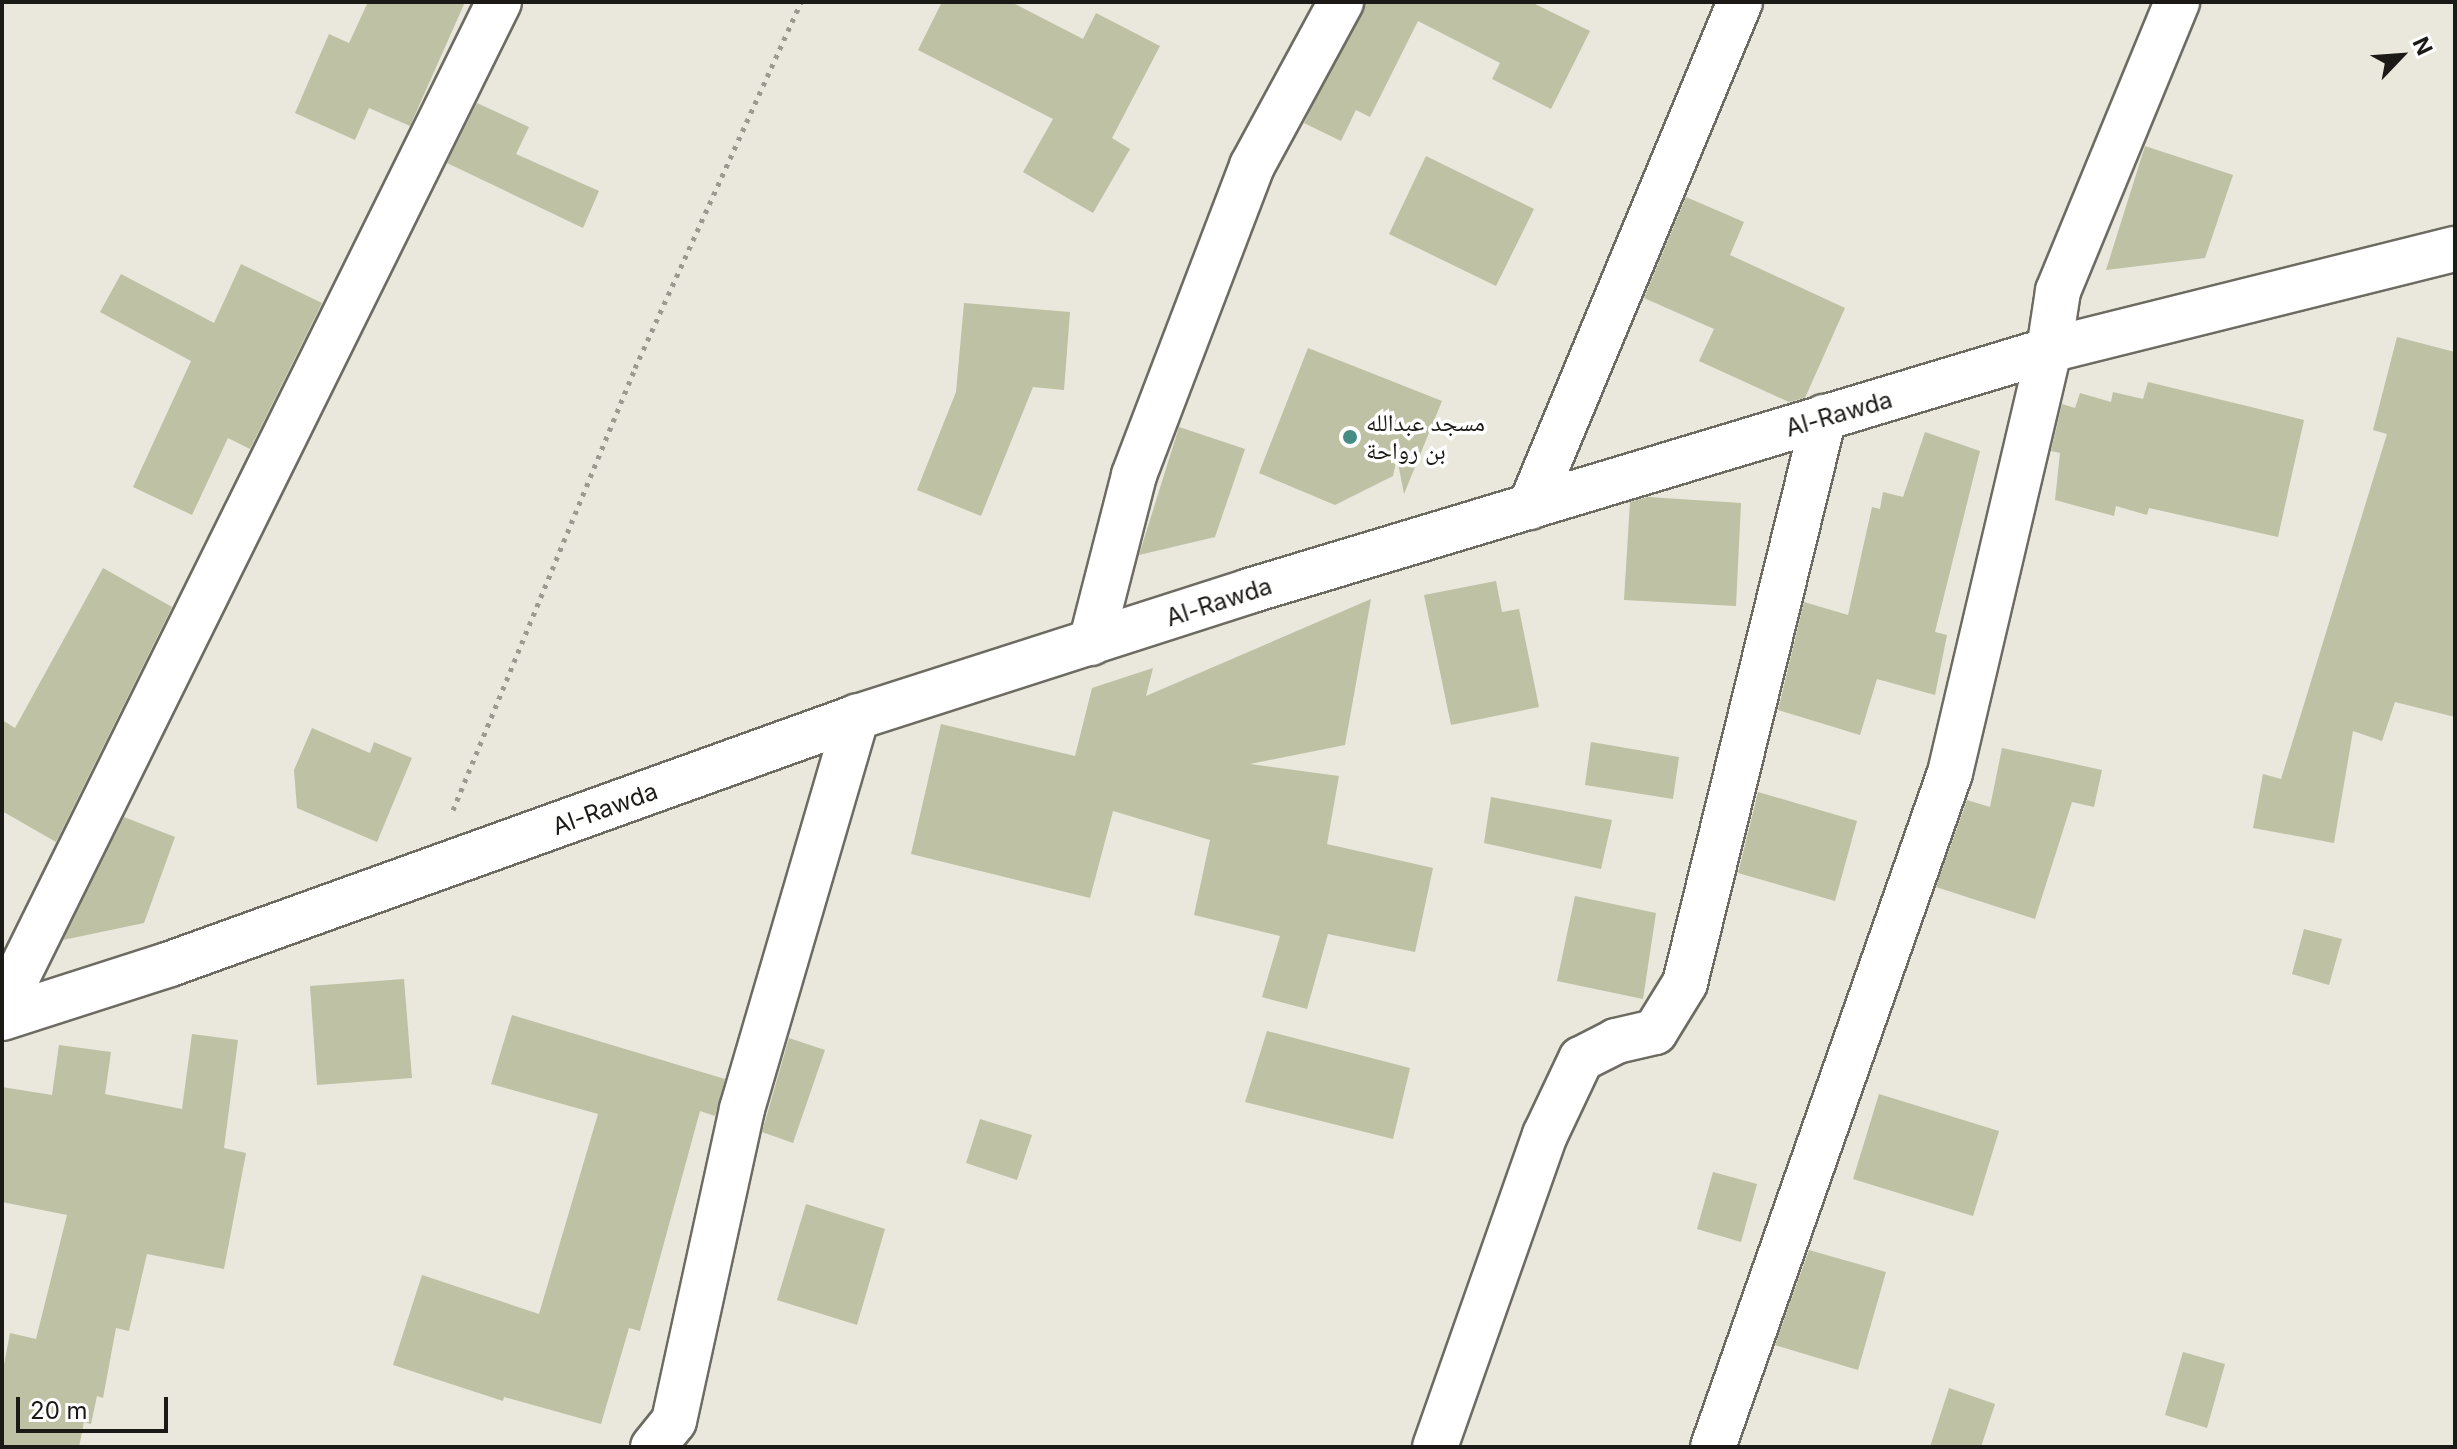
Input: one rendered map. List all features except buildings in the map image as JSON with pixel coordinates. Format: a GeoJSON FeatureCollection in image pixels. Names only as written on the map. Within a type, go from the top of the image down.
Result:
{"type":"FeatureCollection","features":[{"type":"Feature","properties":{"kind":"street"},"geometry":{"type":"LineString","coordinates":[[2,1008],[499,2]]}},
{"type":"Feature","properties":{"kind":"street"},"geometry":{"type":"LineString","coordinates":[[1091,643],[1134,475],[1252,166],[1341,2]]}},
{"type":"Feature","properties":{"kind":"street"},"geometry":{"type":"LineString","coordinates":[[1530,507],[1740,2]]}},
{"type":"Feature","properties":{"kind":"street"},"geometry":{"type":"LineString","coordinates":[[1713,1447],[1950,773],[2049,350],[2058,291],[2177,2]]}},
{"type":"Feature","properties":{"kind":"street","name":"Al-Rawda"},"geometry":{"type":"LineString","coordinates":[[2,1018],[427,874],[857,717],[1091,643],[2049,350],[2455,249]]}},
{"type":"Feature","properties":{"kind":"street"},"geometry":{"type":"LineString","coordinates":[[1435,1447],[1545,1135],[1581,1059],[1616,1041],[1655,1032],[1685,983],[1824,417]]}},
{"type":"Feature","properties":{"kind":"street"},"geometry":{"type":"LineString","coordinates":[[653,1447],[674,1421],[742,1109],[857,717]]}},
{"type":"Feature","properties":{"kind":"path"},"geometry":{"type":"LineString","coordinates":[[427,874],[635,368],[801,2]]}},
{"type":"Feature","properties":{"kind":"place","name":"مسجد عبدالله بن رواحة"},"geometry":{"type":"Point","coordinates":[1350,437]}}]}
